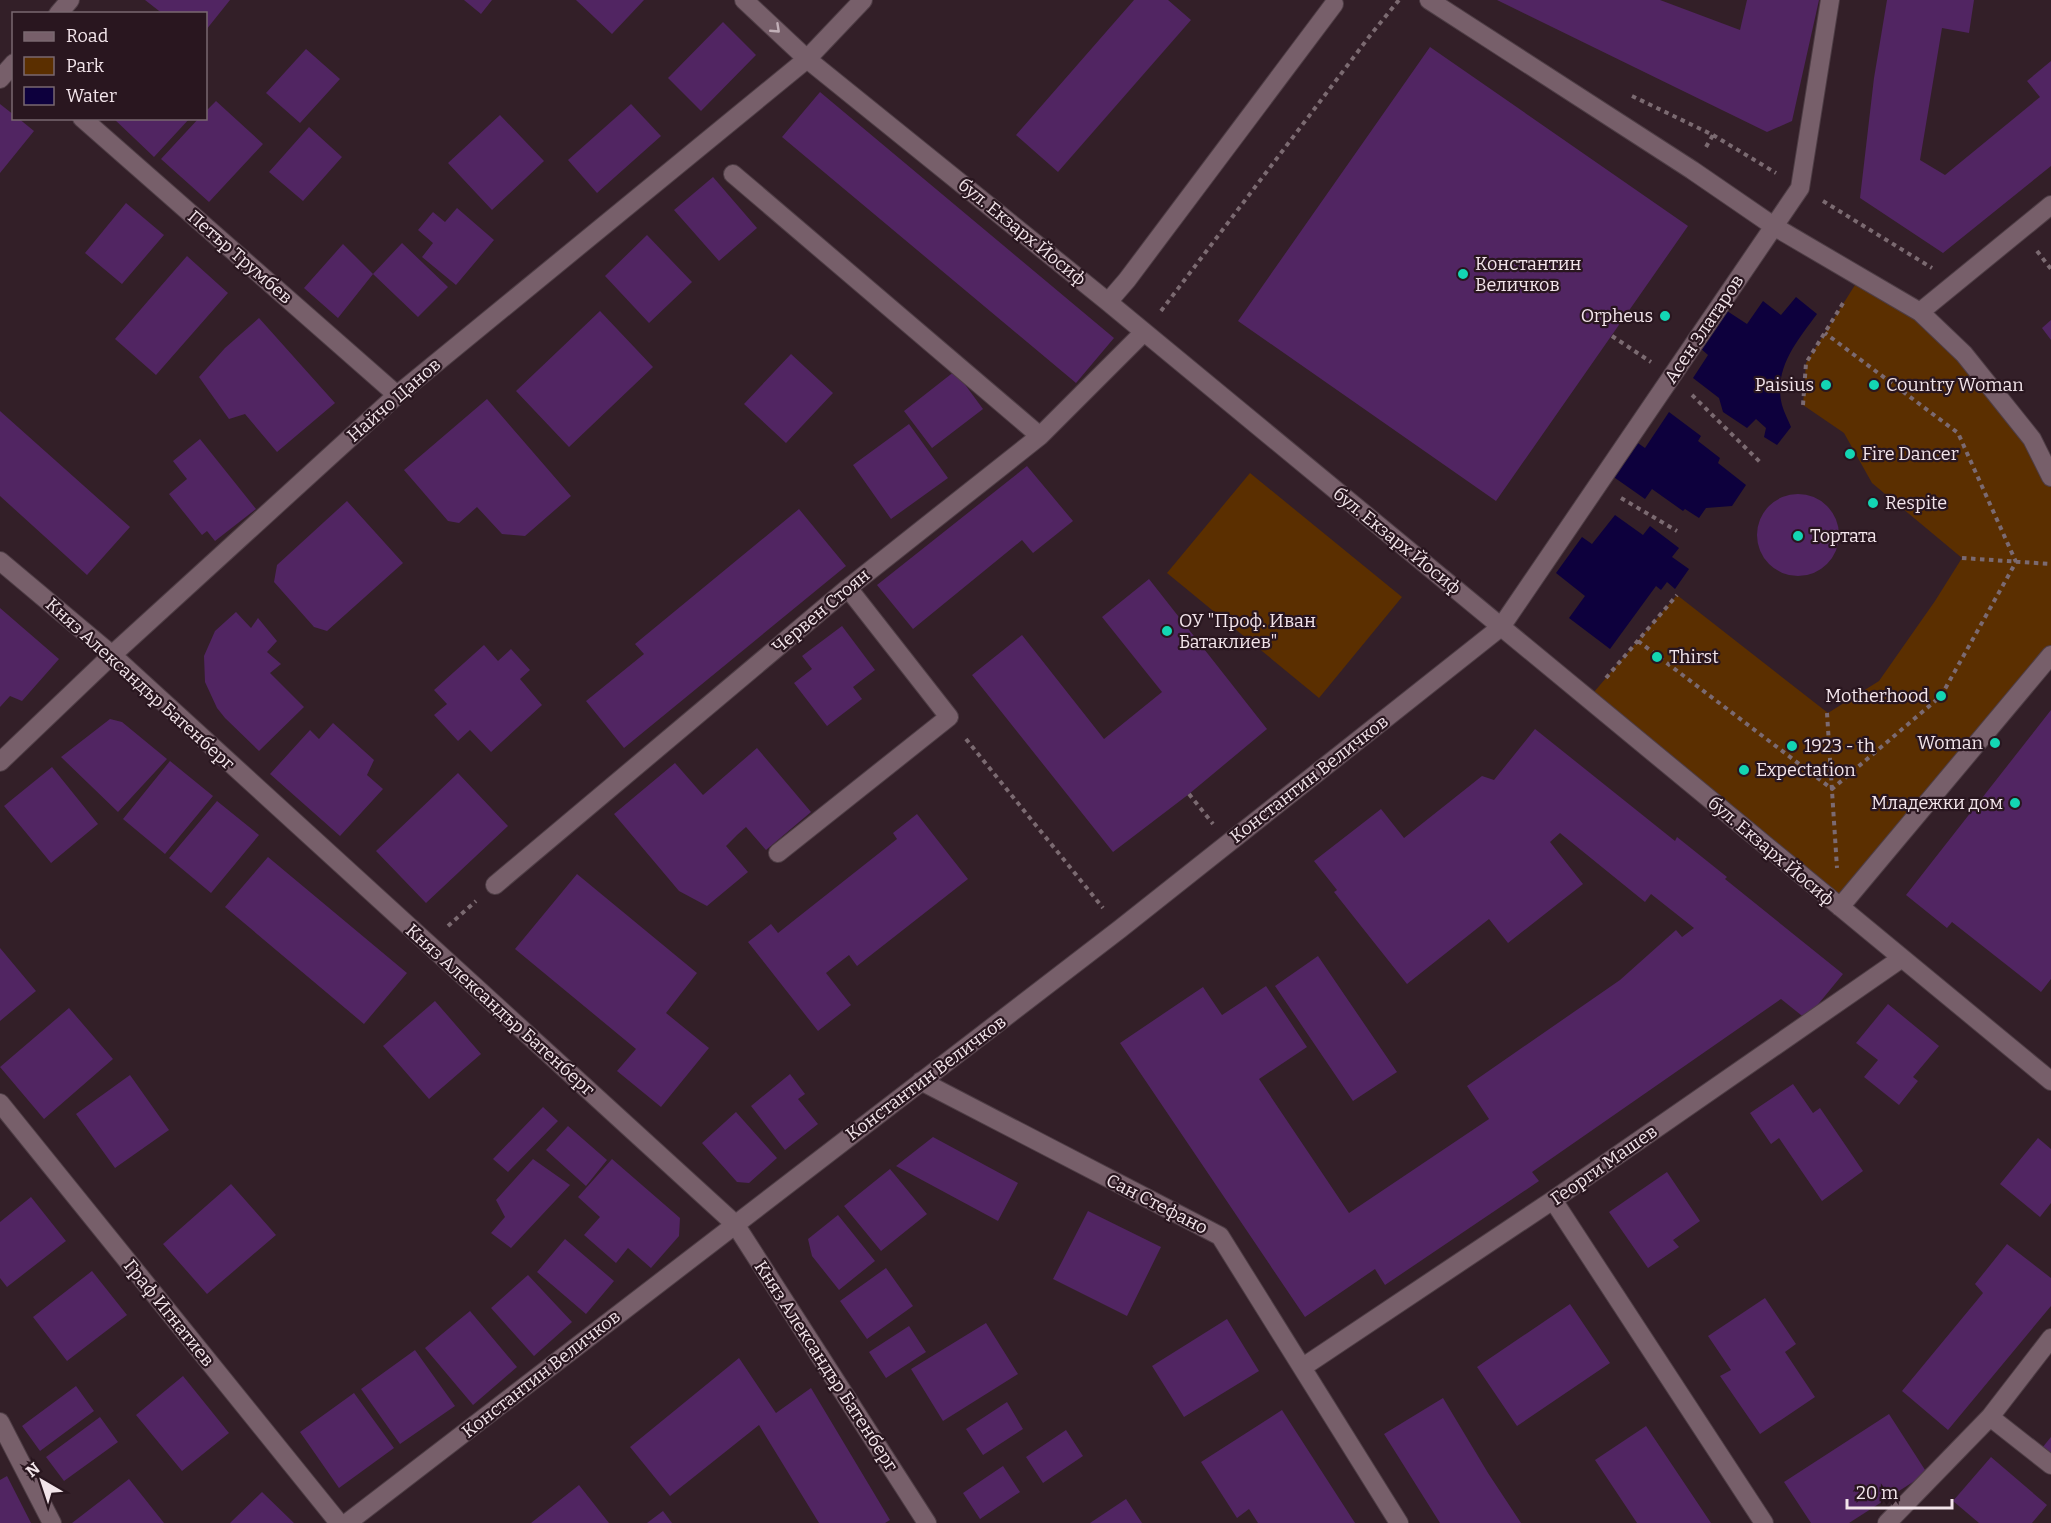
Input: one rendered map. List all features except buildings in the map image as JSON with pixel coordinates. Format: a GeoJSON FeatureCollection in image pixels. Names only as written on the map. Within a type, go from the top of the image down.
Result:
{"type":"FeatureCollection","features":[{"type":"Feature","properties":{"kind":"street"},"geometry":{"type":"LineString","coordinates":[[60,12],[70,0]]}},
{"type":"Feature","properties":{"kind":"street","name":"бул. Екзарх Йосиф"},"geometry":{"type":"LineString","coordinates":[[744,0],[807,59],[1108,302],[2051,1081]]}},
{"type":"Feature","properties":{"kind":"street","name":"Найчо Цанов"},"geometry":{"type":"LineString","coordinates":[[0,762],[112,655],[397,395],[807,59],[864,0]]}},
{"type":"Feature","properties":{"kind":"street"},"geometry":{"type":"LineString","coordinates":[[1428,0],[1775,226],[1920,312],[1964,354],[2032,439],[2051,477]]}},
{"type":"Feature","properties":{"kind":"street","name":"Асен Златаров"},"geometry":{"type":"LineString","coordinates":[[1501,627],[1800,188],[1830,0]]}},
{"type":"Feature","properties":{"kind":"street"},"geometry":{"type":"LineString","coordinates":[[1108,302],[1127,280],[1334,4]]}},
{"type":"Feature","properties":{"kind":"street"},"geometry":{"type":"LineString","coordinates":[[0,79],[12,65]]}},
{"type":"Feature","properties":{"kind":"street","name":"Петър Трумбев"},"geometry":{"type":"LineString","coordinates":[[84,120],[397,395]]}},
{"type":"Feature","properties":{"kind":"street"},"geometry":{"type":"LineString","coordinates":[[733,174],[1040,436]]}},
{"type":"Feature","properties":{"kind":"street"},"geometry":{"type":"LineString","coordinates":[[1920,312],[2051,205]]}},
{"type":"Feature","properties":{"kind":"street","name":"Червен Стоян"},"geometry":{"type":"LineString","coordinates":[[495,885],[848,588],[1040,436],[1143,333]]}},
{"type":"Feature","properties":{"kind":"street","name":"Княз Александър Батенберг"},"geometry":{"type":"LineString","coordinates":[[0,561],[112,655],[735,1224],[927,1523]]}},
{"type":"Feature","properties":{"kind":"street"},"geometry":{"type":"LineString","coordinates":[[778,853],[949,717],[848,588]]}},
{"type":"Feature","properties":{"kind":"street","name":"Константин Величков"},"geometry":{"type":"LineString","coordinates":[[347,1523],[1120,929],[1501,627]]}},
{"type":"Feature","properties":{"kind":"street"},"geometry":{"type":"LineString","coordinates":[[1840,907],[2051,655]]}},
{"type":"Feature","properties":{"kind":"street","name":"Георги Машев"},"geometry":{"type":"LineString","coordinates":[[1303,1367],[1553,1200],[1902,958]]}},
{"type":"Feature","properties":{"kind":"street","name":"Сан Стефано"},"geometry":{"type":"LineString","coordinates":[[921,1081],[1220,1236],[1399,1523]]}},
{"type":"Feature","properties":{"kind":"street","name":"Граф Игнатиев"},"geometry":{"type":"LineString","coordinates":[[0,1103],[339,1523]]}},
{"type":"Feature","properties":{"kind":"street"},"geometry":{"type":"LineString","coordinates":[[1553,1200],[1764,1523]]}},
{"type":"Feature","properties":{"kind":"street"},"geometry":{"type":"LineString","coordinates":[[1887,1523],[1990,1417],[2051,1338]]}},
{"type":"Feature","properties":{"kind":"street"},"geometry":{"type":"LineString","coordinates":[[1990,1417],[2051,1464]]}},
{"type":"Feature","properties":{"kind":"street"},"geometry":{"type":"LineString","coordinates":[[0,1422],[52,1523]]}},
{"type":"Feature","properties":{"kind":"path"},"geometry":{"type":"LineString","coordinates":[[1143,333],[1399,0]]}},
{"type":"Feature","properties":{"kind":"path"},"geometry":{"type":"LineString","coordinates":[[1713,135],[1956,282]]}},
{"type":"Feature","properties":{"kind":"path"},"geometry":{"type":"LineString","coordinates":[[1803,405],[1806,363],[1860,277]]}},
{"type":"Feature","properties":{"kind":"path"},"geometry":{"type":"LineString","coordinates":[[1825,333],[1958,433],[2016,562]]}},
{"type":"Feature","properties":{"kind":"path"},"geometry":{"type":"LineString","coordinates":[[1612,336],[1672,376],[1762,464]]}},
{"type":"Feature","properties":{"kind":"path"},"geometry":{"type":"LineString","coordinates":[[1598,485],[1677,531]]}},
{"type":"Feature","properties":{"kind":"path"},"geometry":{"type":"LineString","coordinates":[[1962,558],[2051,564]]}},
{"type":"Feature","properties":{"kind":"path"},"geometry":{"type":"LineString","coordinates":[[1832,789],[1941,696],[2016,562]]}},
{"type":"Feature","properties":{"kind":"path"},"geometry":{"type":"LineString","coordinates":[[1588,699],[1677,595]]}},
{"type":"Feature","properties":{"kind":"path"},"geometry":{"type":"LineString","coordinates":[[1638,641],[1832,789]]}},
{"type":"Feature","properties":{"kind":"path"},"geometry":{"type":"LineString","coordinates":[[1827,713],[1840,907]]}},
{"type":"Feature","properties":{"kind":"path"},"geometry":{"type":"LineString","coordinates":[[949,717],[1120,929]]}},
{"type":"Feature","properties":{"kind":"path"},"geometry":{"type":"LineString","coordinates":[[1189,794],[1228,843]]}},
{"type":"Feature","properties":{"kind":"path"},"geometry":{"type":"LineString","coordinates":[[427,944],[495,885]]}},
{"type":"Feature","properties":{"kind":"green space"},"geometry":{"type":"Polygon","coordinates":[[[1860,277],[1920,312],[2051,477],[2051,655],[1840,907],[1588,699],[1677,595],[1828,713],[1879,681],[1935,601],[1962,558],[1872,483],[1844,433],[1803,405],[1806,363],[1860,277]]]}},
{"type":"Feature","properties":{"kind":"green space"},"geometry":{"type":"Polygon","coordinates":[[[1250,473],[1402,597],[1319,698],[1167,573],[1250,473]]]}},
{"type":"Feature","properties":{"kind":"water"},"geometry":{"type":"Polygon","coordinates":[[[1796,297],[1817,314],[1795,345],[1784,368],[1780,392],[1782,405],[1791,427],[1777,445],[1764,437],[1766,428],[1756,419],[1747,428],[1723,412],[1719,398],[1693,378],[1708,355],[1699,347],[1724,309],[1747,324],[1763,301],[1781,315],[1796,297]]]}},
{"type":"Feature","properties":{"kind":"water"},"geometry":{"type":"Polygon","coordinates":[[[1669,412],[1701,436],[1698,441],[1720,458],[1718,463],[1746,485],[1732,506],[1706,508],[1699,518],[1685,509],[1683,511],[1652,489],[1645,499],[1608,473],[1632,439],[1645,448],[1669,412]]]}},
{"type":"Feature","properties":{"kind":"water"},"geometry":{"type":"Polygon","coordinates":[[[1615,515],[1643,535],[1650,526],[1679,548],[1672,557],[1689,569],[1675,589],[1667,582],[1661,590],[1656,586],[1610,649],[1569,618],[1585,596],[1556,573],[1582,537],[1592,544],[1615,515]]]}},
{"type":"Feature","properties":{"kind":"place","name":"Константин Величков"},"geometry":{"type":"Point","coordinates":[1463,274]}},
{"type":"Feature","properties":{"kind":"place","name":"Orpheus"},"geometry":{"type":"Point","coordinates":[1665,316]}},
{"type":"Feature","properties":{"kind":"place","name":"Paisius"},"geometry":{"type":"Point","coordinates":[1826,385]}},
{"type":"Feature","properties":{"kind":"place","name":"Country Woman"},"geometry":{"type":"Point","coordinates":[1874,385]}},
{"type":"Feature","properties":{"kind":"place","name":"Fire Dancer"},"geometry":{"type":"Point","coordinates":[1850,454]}},
{"type":"Feature","properties":{"kind":"place","name":"Respite"},"geometry":{"type":"Point","coordinates":[1873,503]}},
{"type":"Feature","properties":{"kind":"place","name":"Тортата"},"geometry":{"type":"Point","coordinates":[1798,536]}},
{"type":"Feature","properties":{"kind":"place","name":"ОУ \"Проф. Иван Батаклиев\""},"geometry":{"type":"Point","coordinates":[1167,631]}},
{"type":"Feature","properties":{"kind":"place","name":"Thirst"},"geometry":{"type":"Point","coordinates":[1657,657]}},
{"type":"Feature","properties":{"kind":"place","name":"Motherhood"},"geometry":{"type":"Point","coordinates":[1941,696]}},
{"type":"Feature","properties":{"kind":"place","name":"Woman"},"geometry":{"type":"Point","coordinates":[1995,743]}},
{"type":"Feature","properties":{"kind":"place","name":"1923 - th"},"geometry":{"type":"Point","coordinates":[1792,746]}},
{"type":"Feature","properties":{"kind":"place","name":"Expectation"},"geometry":{"type":"Point","coordinates":[1744,770]}},
{"type":"Feature","properties":{"kind":"place","name":"Младежки дом"},"geometry":{"type":"Point","coordinates":[2015,803]}}]}
